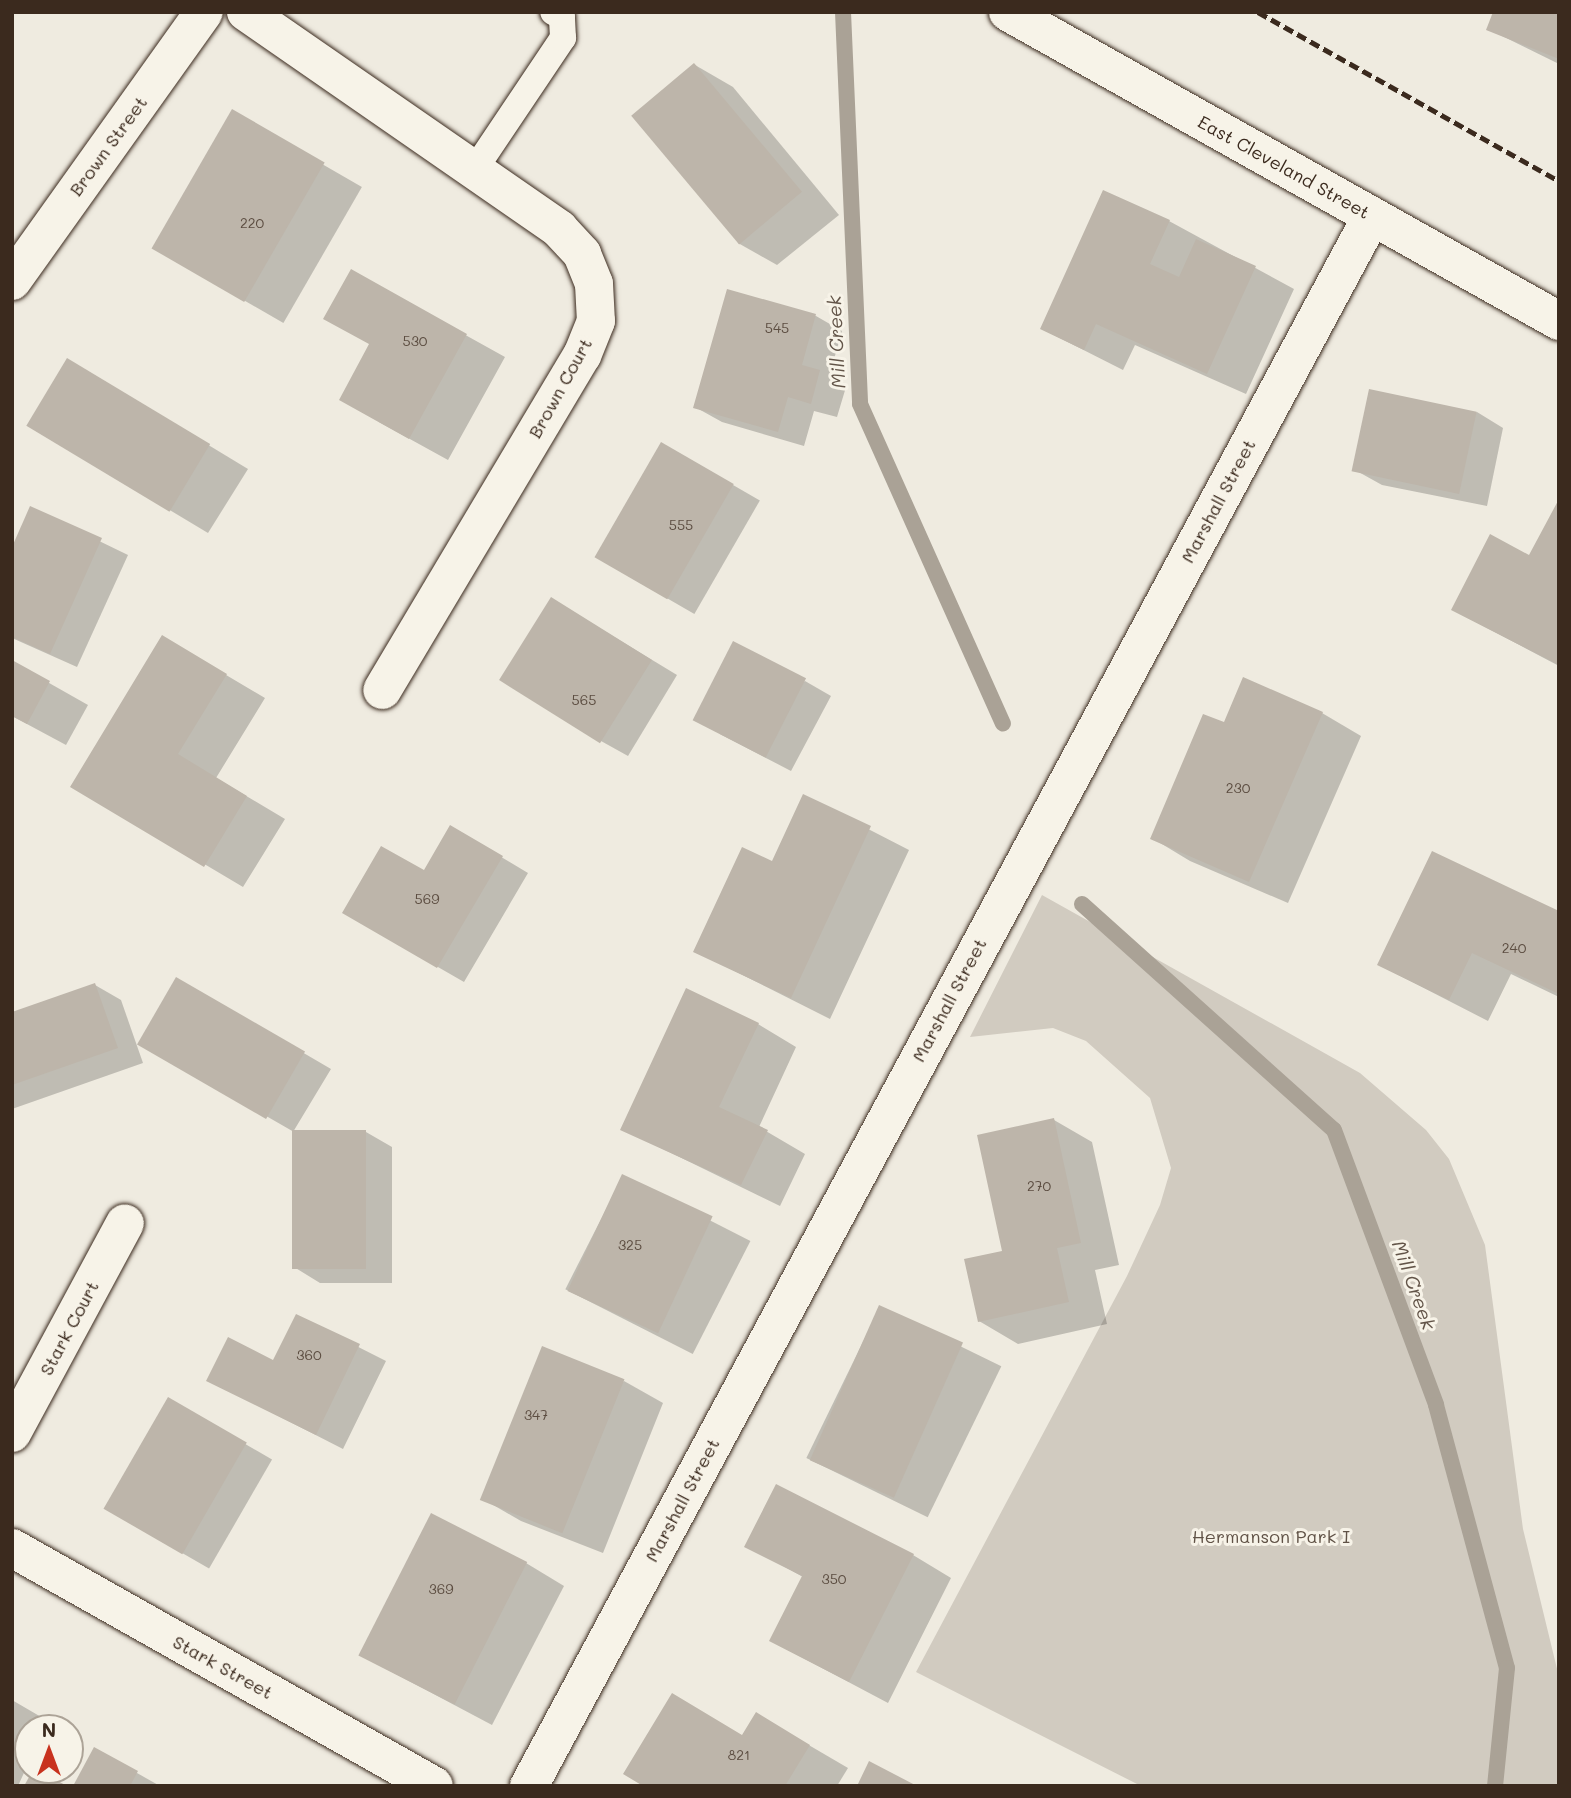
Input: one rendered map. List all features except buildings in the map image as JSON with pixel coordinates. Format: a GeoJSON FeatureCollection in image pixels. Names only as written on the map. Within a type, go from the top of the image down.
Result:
{"type":"FeatureCollection","features":[{"type":"Feature","properties":{"kind":"street","name":"Brown Street"},"geometry":{"type":"LineString","coordinates":[[12,281],[204,12]]}},
{"type":"Feature","properties":{"kind":"street","name":"Brown Court"},"geometry":{"type":"LineString","coordinates":[[246,12],[559,229],[582,254],[594,284],[596,321],[582,355],[382,690]]}},
{"type":"Feature","properties":{"kind":"street","name":"East Cleveland Street"},"geometry":{"type":"LineString","coordinates":[[1009,12],[1559,321]]}},
{"type":"Feature","properties":{"kind":"street","name":"Marshall Street"},"geometry":{"type":"LineString","coordinates":[[529,1786],[1372,216]]}},
{"type":"Feature","properties":{"kind":"street","name":"Stark Court"},"geometry":{"type":"LineString","coordinates":[[12,1433],[125,1223]]}},
{"type":"Feature","properties":{"kind":"street","name":"Stark Street"},"geometry":{"type":"LineString","coordinates":[[12,1548],[434,1786]]}},
{"type":"Feature","properties":{"kind":"lane"},"geometry":{"type":"LineString","coordinates":[[475,169],[563,38],[562,18],[553,12]]}},
{"type":"Feature","properties":{"kind":"green space","name":"Hermanson Park I"},"geometry":{"type":"Polygon","coordinates":[[[1042,895],[1360,1073],[1426,1130],[1449,1159],[1485,1245],[1523,1529],[1559,1677],[1559,1786],[1141,1786],[916,1672],[1127,1276],[1160,1205],[1171,1168],[1150,1098],[1086,1041],[1053,1028],[970,1037],[1042,895]]]}},
{"type":"Feature","properties":{"kind":"waterway","name":"Mill Creek"},"geometry":{"type":"LineString","coordinates":[[843,12],[860,404],[1003,723]]}},
{"type":"Feature","properties":{"kind":"waterway","name":"Mill Creek"},"geometry":{"type":"LineString","coordinates":[[1082,904],[1334,1130],[1436,1405],[1507,1668],[1495,1786]]}},
{"type":"Feature","properties":{"kind":"railway"},"geometry":{"type":"LineString","coordinates":[[1258,12],[1559,181]]}}]}
